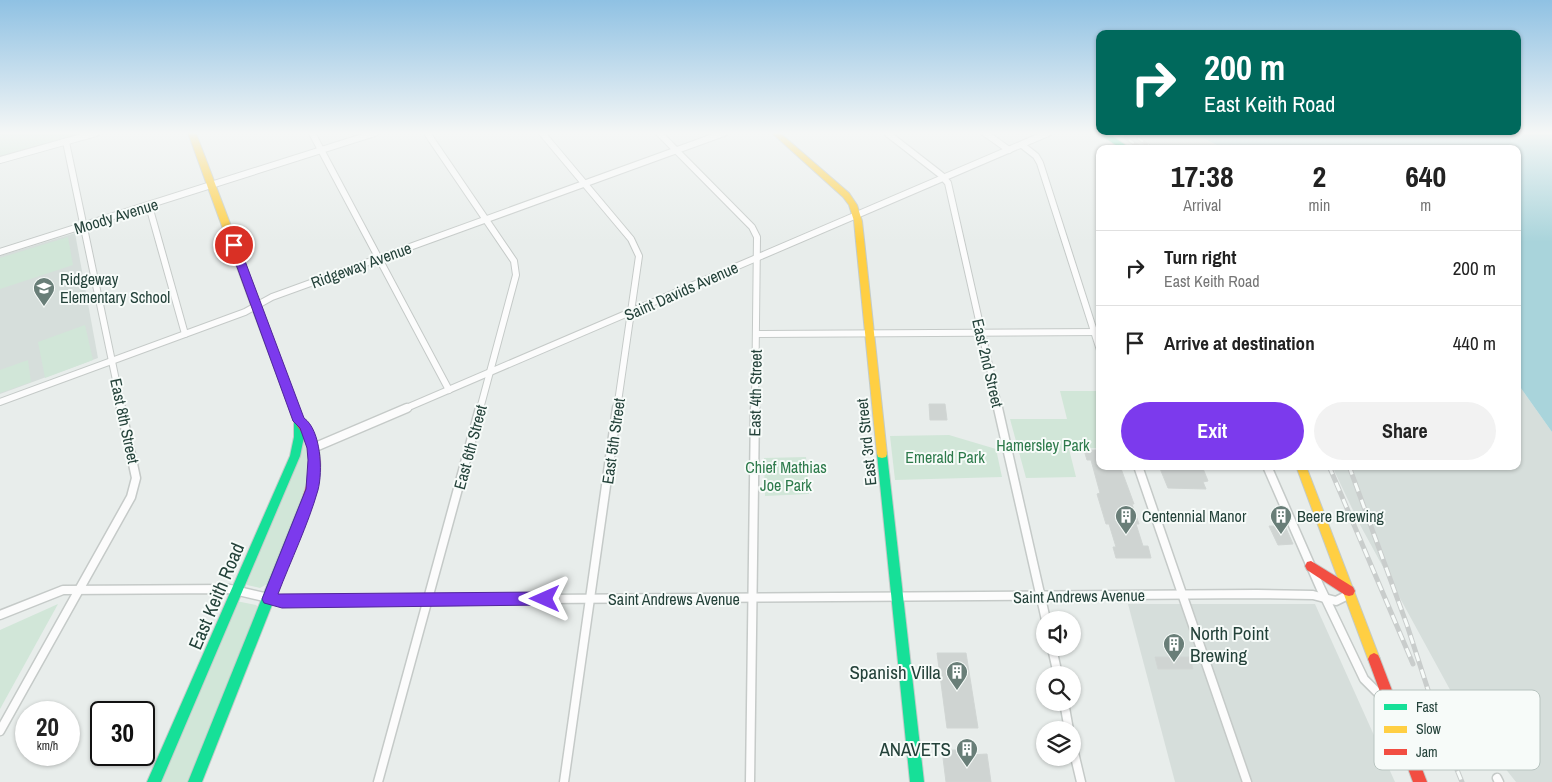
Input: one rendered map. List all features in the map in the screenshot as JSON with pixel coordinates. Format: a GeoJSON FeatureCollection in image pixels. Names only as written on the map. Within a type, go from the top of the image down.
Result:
{"type":"FeatureCollection","features":[{"type":"Feature","properties":{"kind":"street","name":"East 8th Street"},"geometry":{"type":"LineString","coordinates":[[0,731],[131,497],[136,478],[72,169]]}},
{"type":"Feature","properties":{"kind":"street","name":"East Keith Road"},"geometry":{"type":"LineString","coordinates":[[154,782],[295,456],[299,437],[299,421],[206,169]]}},
{"type":"Feature","properties":{"kind":"street","name":"Moody Avenue"},"geometry":{"type":"LineString","coordinates":[[0,252],[260,169]]}},
{"type":"Feature","properties":{"kind":"street"},"geometry":{"type":"LineString","coordinates":[[331,169],[449,390]]}},
{"type":"Feature","properties":{"kind":"street","name":"East 6th Street"},"geometry":{"type":"LineString","coordinates":[[378,782],[490,373],[516,270],[514,261],[452,169]]}},
{"type":"Feature","properties":{"kind":"street","name":"East 5th Street"},"geometry":{"type":"LineString","coordinates":[[564,782],[638,261],[638,251],[633,242],[572,169]]}},
{"type":"Feature","properties":{"kind":"street","name":"Ridgeway Avenue"},"geometry":{"type":"LineString","coordinates":[[0,402],[256,307],[272,297],[623,169]]}},
{"type":"Feature","properties":{"kind":"street","name":"East 4th Street"},"geometry":{"type":"LineString","coordinates":[[695,169],[755,231],[757,237],[750,782]]}},
{"type":"Feature","properties":{"kind":"street","name":"East 3rd Street"},"geometry":{"type":"LineString","coordinates":[[817,169],[846,195],[856,214],[917,782]]}},
{"type":"Feature","properties":{"kind":"street"},"geometry":{"type":"LineString","coordinates":[[934,169],[945,178]]}},
{"type":"Feature","properties":{"kind":"street","name":"Saint Davids Avenue"},"geometry":{"type":"LineString","coordinates":[[313,448],[856,214],[964,169]]}},
{"type":"Feature","properties":{"kind":"street"},"geometry":{"type":"LineString","coordinates":[[1042,169],[1096,329]]}},
{"type":"Feature","properties":{"kind":"street","name":"East 2nd Street"},"geometry":{"type":"LineString","coordinates":[[945,178],[948,183],[1044,611]]}},
{"type":"Feature","properties":{"kind":"street"},"geometry":{"type":"LineString","coordinates":[[149,206],[185,334]]}},
{"type":"Feature","properties":{"kind":"street"},"geometry":{"type":"LineString","coordinates":[[756,334],[1096,332]]}},
{"type":"Feature","properties":{"kind":"street","name":"East Keith Road"},"geometry":{"type":"LineString","coordinates":[[195,782],[312,489],[314,476],[313,448],[305,425],[299,421]]}},
{"type":"Feature","properties":{"kind":"street"},"geometry":{"type":"LineString","coordinates":[[1139,470],[1246,782]]}},
{"type":"Feature","properties":{"kind":"street"},"geometry":{"type":"LineString","coordinates":[[1269,470],[1320,587],[1364,679],[1375,690]]}},
{"type":"Feature","properties":{"kind":"street"},"geometry":{"type":"LineString","coordinates":[[1303,470],[1349,590],[1384,690]]}},
{"type":"Feature","properties":{"kind":"street"},"geometry":{"type":"LineString","coordinates":[[1311,566],[1349,590]]}},
{"type":"Feature","properties":{"kind":"street"},"geometry":{"type":"LineString","coordinates":[[1313,595],[1318,592],[1320,587]]}},
{"type":"Feature","properties":{"kind":"street","name":"Saint Andrews Avenue"},"geometry":{"type":"LineString","coordinates":[[0,615],[63,590],[160,588],[237,591],[282,601],[1182,595],[1313,595],[1327,600]]}},
{"type":"Feature","properties":{"kind":"street"},"geometry":{"type":"LineString","coordinates":[[1327,600],[1336,601],[1349,590]]}},
{"type":"Feature","properties":{"kind":"street"},"geometry":{"type":"LineString","coordinates":[[1077,766],[1081,782]]}},
{"type":"Feature","properties":{"kind":"street"},"geometry":{"type":"LineString","coordinates":[[1415,770],[1420,782]]}},
{"type":"Feature","properties":{"kind":"shaded area","name":"Ridgeway Elementary School"},"geometry":{"type":"Polygon","coordinates":[[[75,233],[98,358],[0,394],[0,256],[75,233]]]}},
{"type":"Feature","properties":{"kind":"shaded area"},"geometry":{"type":"Polygon","coordinates":[[[1521,388],[1552,432],[1552,782],[1516,782],[1506,770],[1540,770],[1540,690],[1450,690],[1359,523],[1334,470],[1521,470],[1521,388]]]}},
{"type":"Feature","properties":{"kind":"shaded area"},"geometry":{"type":"Polygon","coordinates":[[[1128,604],[1315,604],[1374,735],[1374,770],[1390,770],[1395,782],[1175,782],[1128,604]]]}},
{"type":"Feature","properties":{"kind":"green space"},"geometry":{"type":"Polygon","coordinates":[[[68,237],[73,265],[0,289],[0,258],[68,237]]]}},
{"type":"Feature","properties":{"kind":"green space"},"geometry":{"type":"Polygon","coordinates":[[[85,325],[93,360],[45,378],[38,342],[85,325]]]}},
{"type":"Feature","properties":{"kind":"green space"},"geometry":{"type":"Polygon","coordinates":[[[28,360],[31,382],[0,393],[0,370],[28,360]]]}},
{"type":"Feature","properties":{"kind":"green space","name":"Hamersley Park"},"geometry":{"type":"Polygon","coordinates":[[[1060,391],[1096,391],[1096,448],[1069,449],[1076,477],[1026,478],[1010,419],[1067,419],[1060,391]]]}},
{"type":"Feature","properties":{"kind":"green space"},"geometry":{"type":"Polygon","coordinates":[[[301,429],[310,454],[308,487],[271,582],[260,588],[247,585],[246,581],[301,429]]]}},
{"type":"Feature","properties":{"kind":"green space","name":"Emerald Park"},"geometry":{"type":"Polygon","coordinates":[[[949,435],[996,449],[1002,477],[895,480],[890,436],[949,435]]]}},
{"type":"Feature","properties":{"kind":"green space","name":"Chief Mathias Joe Park"},"geometry":{"type":"Polygon","coordinates":[[[806,457],[809,494],[765,496],[764,458],[806,457]]]}},
{"type":"Feature","properties":{"kind":"green space"},"geometry":{"type":"Polygon","coordinates":[[[236,601],[256,605],[259,608],[190,782],[159,782],[236,601]]]}},
{"type":"Feature","properties":{"kind":"green space"},"geometry":{"type":"Polygon","coordinates":[[[58,604],[0,709],[0,630],[58,604]]]}},
{"type":"Feature","properties":{"kind":"water"},"geometry":{"type":"Polygon","coordinates":[[[1521,169],[1552,169],[1552,432],[1521,388],[1521,169]]]}},
{"type":"Feature","properties":{"kind":"building"},"geometry":{"type":"Polygon","coordinates":[[[929,404],[945,404],[947,420],[930,420],[929,404]]]}},
{"type":"Feature","properties":{"kind":"building"},"geometry":{"type":"Polygon","coordinates":[[[1084,450],[1096,450],[1096,470],[1121,470],[1134,504],[1132,504],[1139,524],[1136,524],[1143,546],[1148,546],[1151,558],[1116,558],[1113,547],[1116,547],[1109,524],[1106,524],[1097,494],[1100,493],[1091,460],[1087,460],[1084,450]]]}},
{"type":"Feature","properties":{"kind":"building"},"geometry":{"type":"Polygon","coordinates":[[[1161,470],[1204,470],[1208,481],[1203,482],[1206,489],[1168,488],[1161,470]]]}},
{"type":"Feature","properties":{"kind":"building","name":"Beere Brewing"},"geometry":{"type":"Polygon","coordinates":[[[1269,526],[1285,526],[1293,544],[1278,545],[1269,526]]]}},
{"type":"Feature","properties":{"kind":"building","name":"Spanish Villa"},"geometry":{"type":"Polygon","coordinates":[[[937,653],[966,653],[978,728],[947,728],[937,653]]]}},
{"type":"Feature","properties":{"kind":"building","name":"North Point Brewing"},"geometry":{"type":"Polygon","coordinates":[[[1155,657],[1190,657],[1193,669],[1158,669],[1155,657]]]}},
{"type":"Feature","properties":{"kind":"building","name":"ANAVETS"},"geometry":{"type":"Polygon","coordinates":[[[942,750],[968,750],[969,755],[987,754],[991,782],[946,782],[942,750]]]}},
{"type":"Feature","properties":{"kind":"railway"},"geometry":{"type":"LineString","coordinates":[[1331,470],[1413,664]]}},
{"type":"Feature","properties":{"kind":"railway"},"geometry":{"type":"LineString","coordinates":[[1350,470],[1407,625],[1428,690]]}},
{"type":"Feature","properties":{"kind":"railway"},"geometry":{"type":"LineString","coordinates":[[1457,770],[1462,782]]}},
{"type":"Feature","properties":{"kind":"traffic: fast"},"geometry":{"type":"LineString","coordinates":[[154,782],[295,456],[299,437],[299,421],[258,311]]}},
{"type":"Feature","properties":{"kind":"traffic: fast"},"geometry":{"type":"LineString","coordinates":[[882,454],[917,782]]}},
{"type":"Feature","properties":{"kind":"traffic: fast"},"geometry":{"type":"LineString","coordinates":[[195,782],[309,496]]}},
{"type":"Feature","properties":{"kind":"traffic: slow"},"geometry":{"type":"LineString","coordinates":[[206,169],[258,311]]}},
{"type":"Feature","properties":{"kind":"traffic: slow"},"geometry":{"type":"LineString","coordinates":[[817,169],[846,195],[853,205],[858,221],[882,454]]}},
{"type":"Feature","properties":{"kind":"traffic: slow"},"geometry":{"type":"LineString","coordinates":[[1303,470],[1374,659]]}},
{"type":"Feature","properties":{"kind":"traffic: jam"},"geometry":{"type":"LineString","coordinates":[[299,421],[310,437],[313,447],[315,467],[309,496]]}},
{"type":"Feature","properties":{"kind":"traffic: jam"},"geometry":{"type":"LineString","coordinates":[[1311,566],[1349,591]]}},
{"type":"Feature","properties":{"kind":"traffic: jam"},"geometry":{"type":"LineString","coordinates":[[1374,659],[1386,690]]}},
{"type":"Feature","properties":{"kind":"traffic: jam"},"geometry":{"type":"LineString","coordinates":[[1416,770],[1420,782]]}},
{"type":"Feature","properties":{"kind":"place","name":"Ridgeway Elementary School"},"geometry":{"type":"Point","coordinates":[44,307]}},
{"type":"Feature","properties":{"kind":"place","name":"Centennial Manor"},"geometry":{"type":"Point","coordinates":[1126,535]}},
{"type":"Feature","properties":{"kind":"place","name":"Beere Brewing"},"geometry":{"type":"Point","coordinates":[1281,535]}},
{"type":"Feature","properties":{"kind":"place","name":"North Point Brewing"},"geometry":{"type":"Point","coordinates":[1174,663]}},
{"type":"Feature","properties":{"kind":"place","name":"Spanish Villa"},"geometry":{"type":"Point","coordinates":[957,691]}},
{"type":"Feature","properties":{"kind":"place","name":"ANAVETS"},"geometry":{"type":"Point","coordinates":[967,768]}},
{"type":"Feature","properties":{"kind":"route"},"geometry":{"type":"LineString","coordinates":[[234,245],[299,421],[305,425],[313,448],[314,476],[312,489],[269,599],[282,601],[346,601],[545,599]]}}]}
